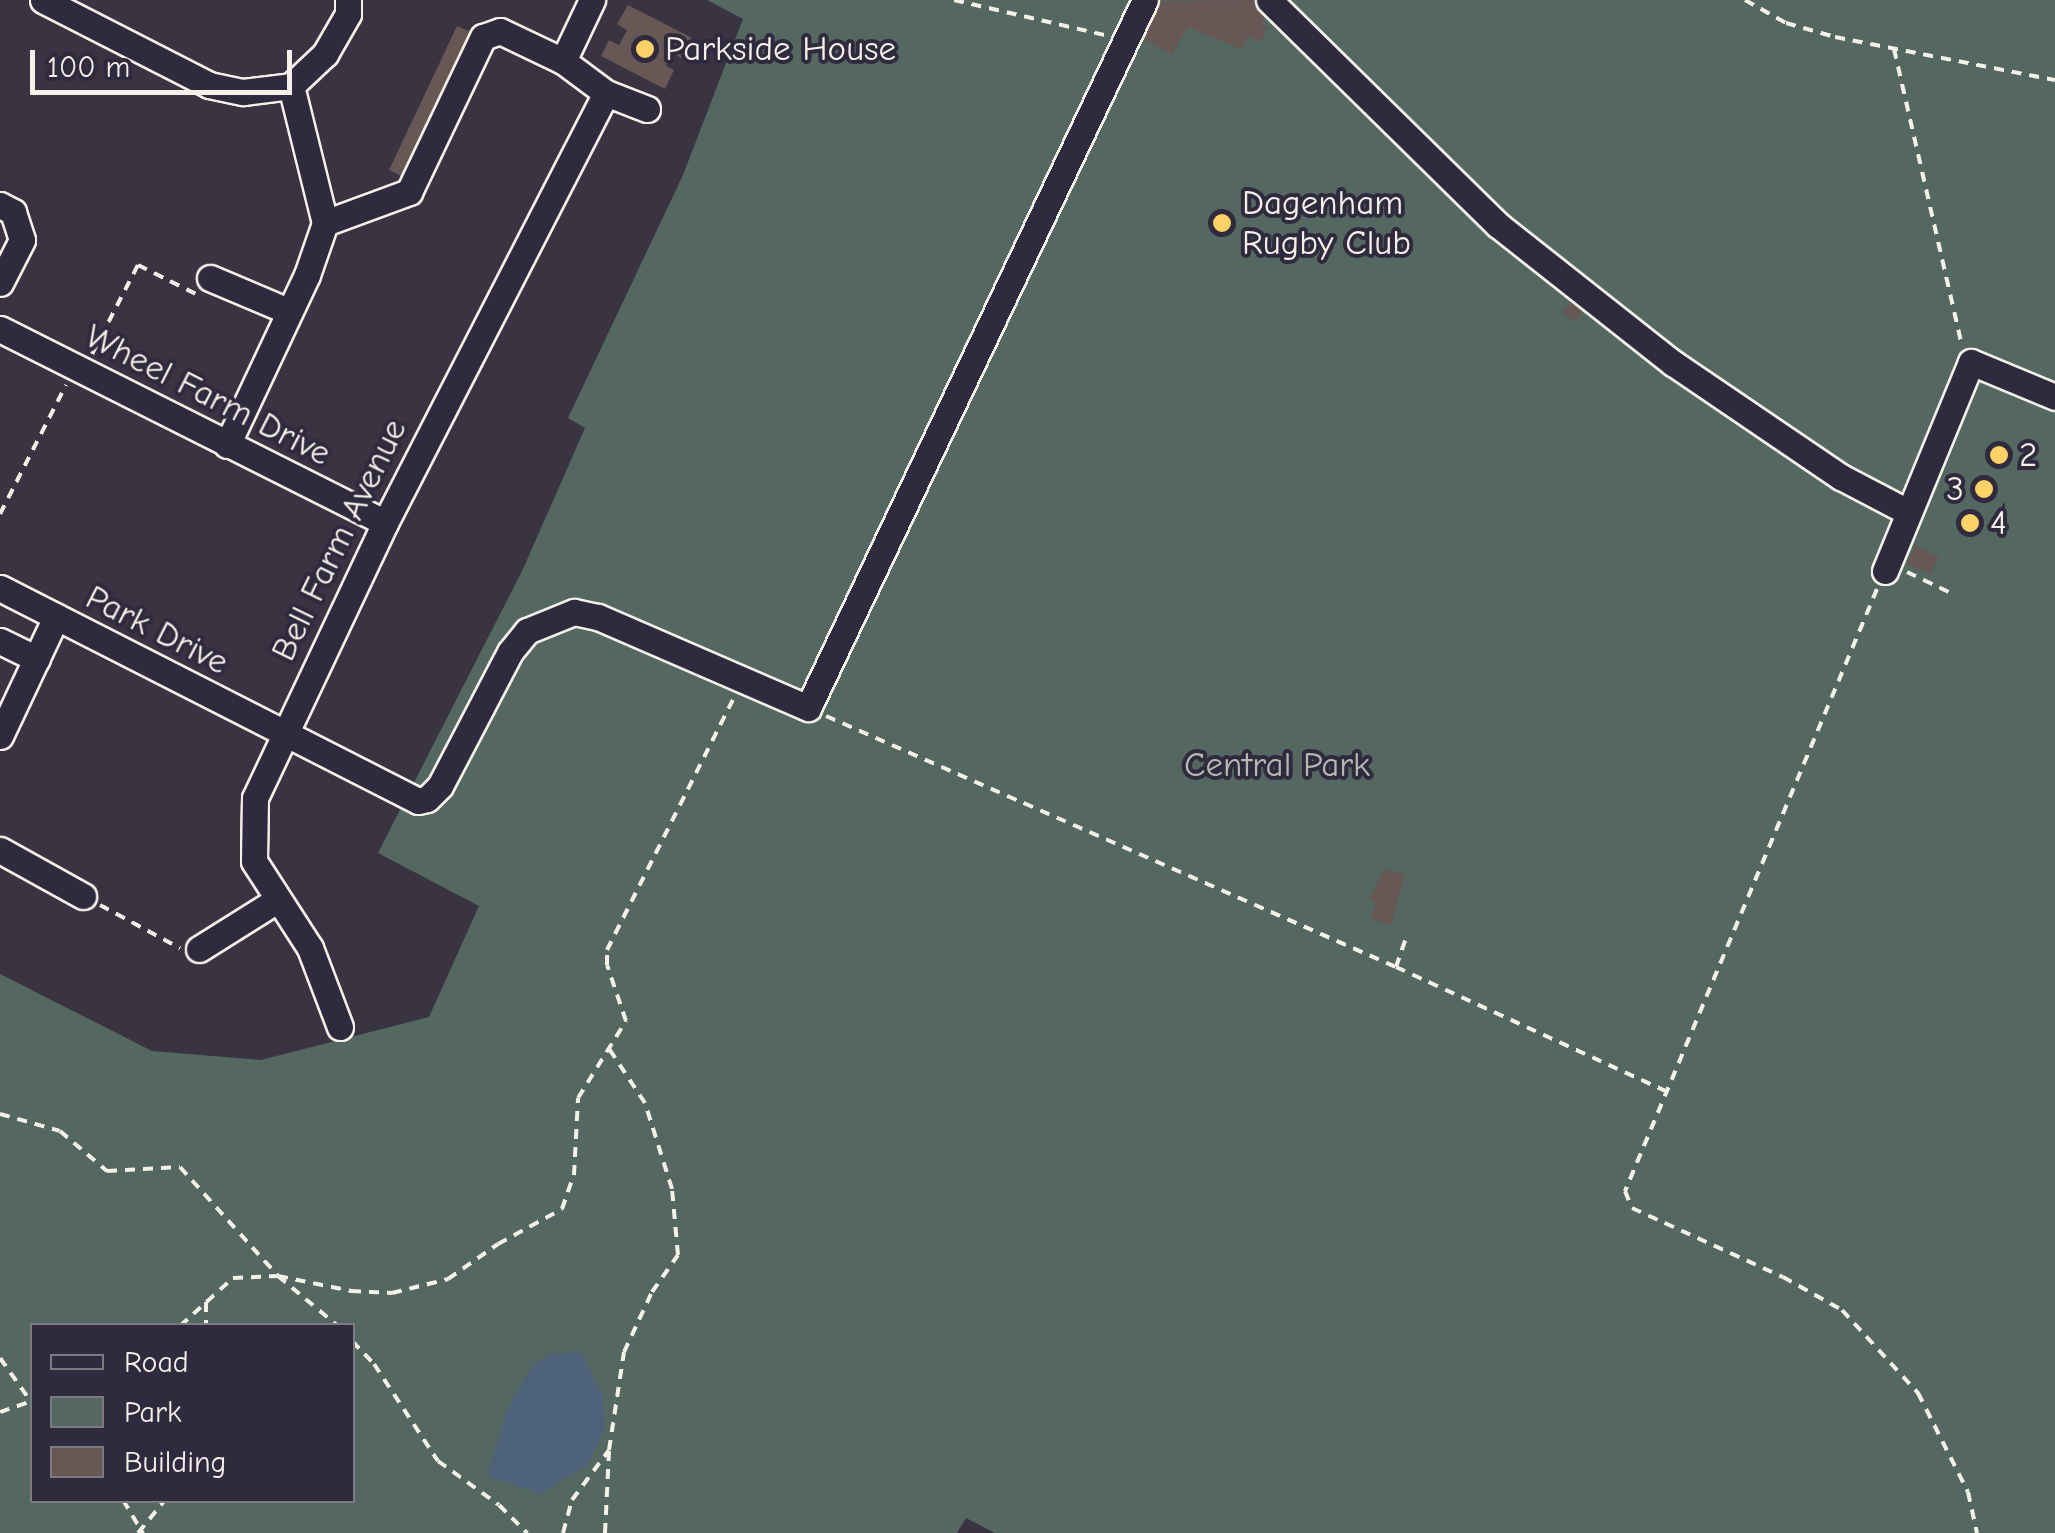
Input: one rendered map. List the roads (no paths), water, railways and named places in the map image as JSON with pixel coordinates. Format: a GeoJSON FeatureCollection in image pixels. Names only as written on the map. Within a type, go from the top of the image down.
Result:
{"type":"FeatureCollection","features":[{"type":"Feature","properties":{"kind":"street"},"geometry":{"type":"LineString","coordinates":[[43,0],[209,85],[243,92],[291,86],[325,54],[348,14],[348,0]]}},
{"type":"Feature","properties":{"kind":"street"},"geometry":{"type":"LineString","coordinates":[[564,61],[592,0]]}},
{"type":"Feature","properties":{"kind":"street","name":"Park Drive"},"geometry":{"type":"LineString","coordinates":[[0,588],[406,796],[427,799],[440,786],[510,652],[527,631],[574,612],[598,617],[808,708],[1145,0]]}},
{"type":"Feature","properties":{"kind":"street"},"geometry":{"type":"LineString","coordinates":[[1269,0],[1498,225],[1673,363],[1840,478],[1908,512]]}},
{"type":"Feature","properties":{"kind":"street"},"geometry":{"type":"LineString","coordinates":[[325,223],[409,192],[484,37],[500,31],[564,61],[606,92],[647,109]]}},
{"type":"Feature","properties":{"kind":"street"},"geometry":{"type":"LineString","coordinates":[[228,445],[325,223],[291,86]]}},
{"type":"Feature","properties":{"kind":"street","name":"Bell Farm Avenue"},"geometry":{"type":"LineString","coordinates":[[340,1027],[310,948],[254,861],[254,798],[385,524],[606,92]]}},
{"type":"Feature","properties":{"kind":"street"},"geometry":{"type":"LineString","coordinates":[[0,205],[13,212],[22,240],[0,284]]}},
{"type":"Feature","properties":{"kind":"street"},"geometry":{"type":"LineString","coordinates":[[210,278],[288,311]]}},
{"type":"Feature","properties":{"kind":"street","name":"Wheel Farm Drive"},"geometry":{"type":"LineString","coordinates":[[0,330],[385,524]]}},
{"type":"Feature","properties":{"kind":"street"},"geometry":{"type":"LineString","coordinates":[[1894,570],[1908,512],[1971,362],[2055,397]]}},
{"type":"Feature","properties":{"kind":"street"},"geometry":{"type":"LineString","coordinates":[[0,736],[56,617]]}},
{"type":"Feature","properties":{"kind":"street"},"geometry":{"type":"LineString","coordinates":[[0,641],[36,659]]}},
{"type":"Feature","properties":{"kind":"street"},"geometry":{"type":"LineString","coordinates":[[0,850],[83,896]]}},
{"type":"Feature","properties":{"kind":"street"},"geometry":{"type":"LineString","coordinates":[[198,949],[277,900]]}},
{"type":"Feature","properties":{"kind":"water"},"geometry":{"type":"Polygon","coordinates":[[[580,1351],[602,1393],[605,1430],[587,1465],[541,1494],[487,1476],[507,1410],[533,1364],[552,1354],[580,1351]]]}},
{"type":"Feature","properties":{"kind":"place","name":"Parkside House"},"geometry":{"type":"Point","coordinates":[645,49]}},
{"type":"Feature","properties":{"kind":"place","name":"Dagenham Rugby Club"},"geometry":{"type":"Point","coordinates":[1222,223]}},
{"type":"Feature","properties":{"kind":"place","name":"2"},"geometry":{"type":"Point","coordinates":[1999,455]}},
{"type":"Feature","properties":{"kind":"place","name":"3"},"geometry":{"type":"Point","coordinates":[1984,489]}},
{"type":"Feature","properties":{"kind":"place","name":"4"},"geometry":{"type":"Point","coordinates":[1970,523]}},
{"type":"Feature","properties":{"kind":"park label","name":"Central Park"},"geometry":{"type":"Point","coordinates":[1277,765]}}]}
